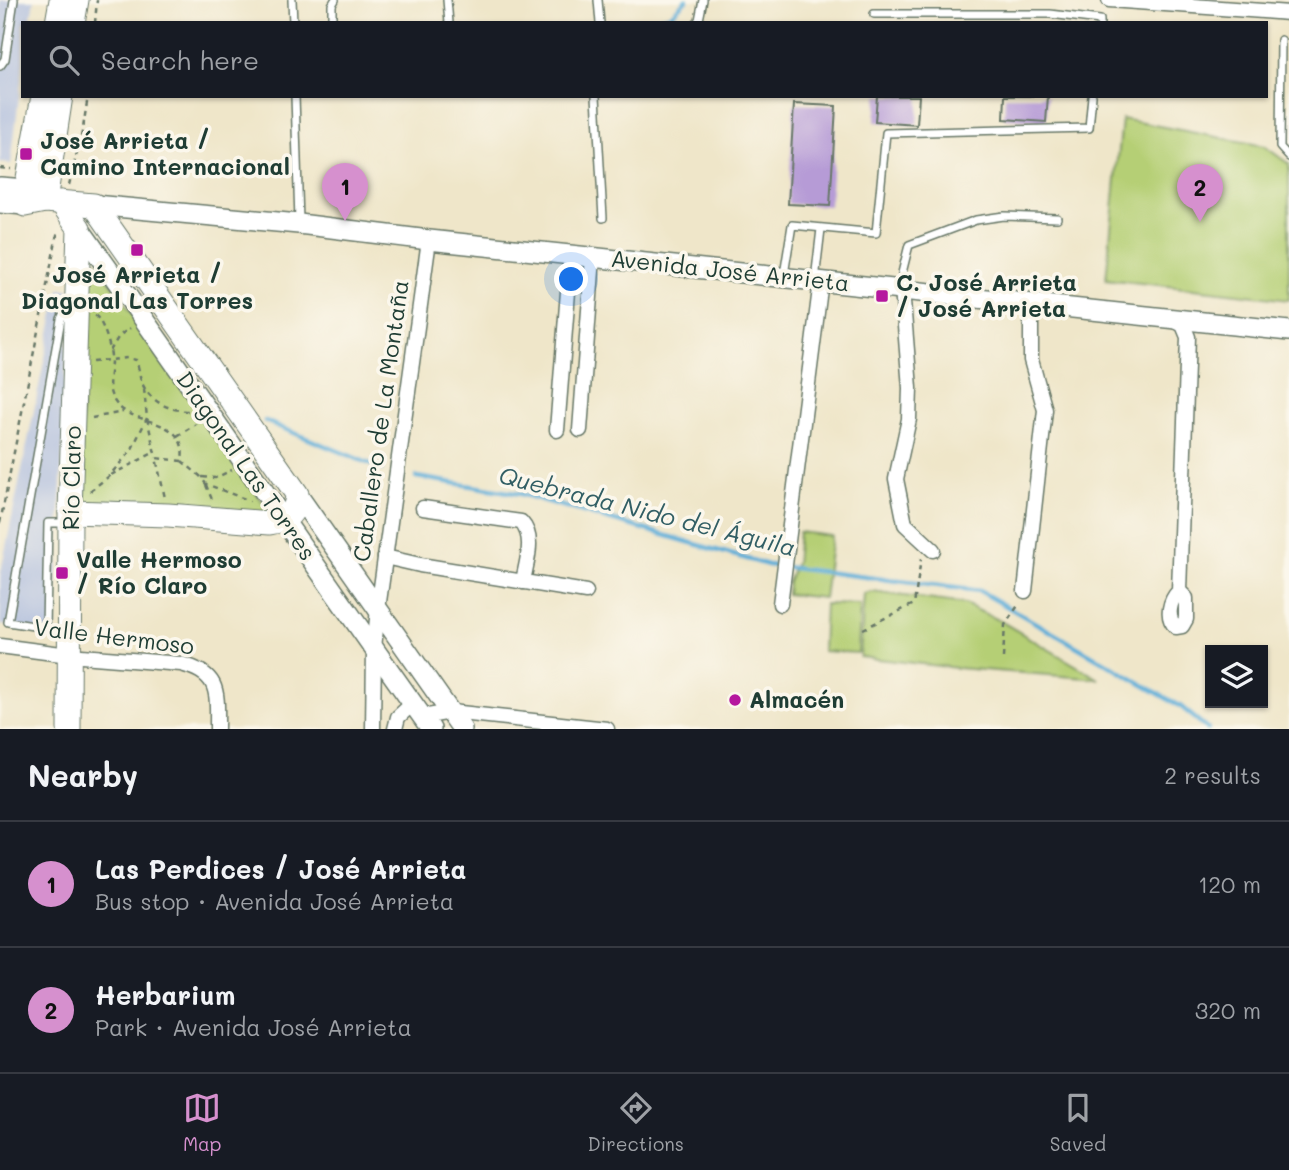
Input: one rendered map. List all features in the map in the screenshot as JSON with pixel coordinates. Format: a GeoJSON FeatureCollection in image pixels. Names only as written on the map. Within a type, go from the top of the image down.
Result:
{"type":"FeatureCollection","features":[{"type":"Feature","properties":{"kind":"main road"},"geometry":{"type":"LineString","coordinates":[[57,21],[61,0]]}},
{"type":"Feature","properties":{"kind":"main road"},"geometry":{"type":"LineString","coordinates":[[73,21],[77,0]]}},
{"type":"Feature","properties":{"kind":"main road"},"geometry":{"type":"LineString","coordinates":[[43,98],[45,197]]}},
{"type":"Feature","properties":{"kind":"main road"},"geometry":{"type":"LineString","coordinates":[[45,197],[61,98]]}},
{"type":"Feature","properties":{"kind":"main road","name":"Avenida José Arrieta"},"geometry":{"type":"LineString","coordinates":[[45,197],[94,205]]}},
{"type":"Feature","properties":{"kind":"main road","name":"Diagonal Las Torres"},"geometry":{"type":"LineString","coordinates":[[45,197],[79,228]]}},
{"type":"Feature","properties":{"kind":"main road","name":"Diagonal Las Torres"},"geometry":{"type":"LineString","coordinates":[[94,205],[297,494]]}},
{"type":"Feature","properties":{"kind":"main road","name":"Río Claro"},"geometry":{"type":"LineString","coordinates":[[69,729],[70,518],[79,228]]}},
{"type":"Feature","properties":{"kind":"main road"},"geometry":{"type":"LineString","coordinates":[[70,518],[169,515],[270,523],[283,521],[295,509],[297,494]]}},
{"type":"Feature","properties":{"kind":"street"},"geometry":{"type":"LineString","coordinates":[[1109,0],[1168,2],[1289,13]]}},
{"type":"Feature","properties":{"kind":"street","name":"Avenida José Arrieta"},"geometry":{"type":"LineString","coordinates":[[0,187],[45,197]]}},
{"type":"Feature","properties":{"kind":"street","name":"Avenida José Arrieta"},"geometry":{"type":"LineString","coordinates":[[0,203],[45,197]]}},
{"type":"Feature","properties":{"kind":"street","name":"Avenida José Arrieta"},"geometry":{"type":"LineString","coordinates":[[94,205],[299,224],[1289,331]]}},
{"type":"Feature","properties":{"kind":"street","name":"Diagonal Las Torres"},"geometry":{"type":"LineString","coordinates":[[79,228],[422,717]]}},
{"type":"Feature","properties":{"kind":"street","name":"Caballero de La Montaña"},"geometry":{"type":"LineString","coordinates":[[373,729],[374,649],[378,609],[429,240]]}},
{"type":"Feature","properties":{"kind":"street"},"geometry":{"type":"LineString","coordinates":[[557,430],[571,254]]}},
{"type":"Feature","properties":{"kind":"street"},"geometry":{"type":"LineString","coordinates":[[580,429],[593,257]]}},
{"type":"Feature","properties":{"kind":"street"},"geometry":{"type":"LineString","coordinates":[[780,604],[818,280]]}},
{"type":"Feature","properties":{"kind":"street"},"geometry":{"type":"LineString","coordinates":[[902,289],[910,388],[909,419],[896,479],[905,524],[933,550]]}},
{"type":"Feature","properties":{"kind":"street"},"geometry":{"type":"LineString","coordinates":[[1025,591],[1045,410],[1031,360],[1031,303]]}},
{"type":"Feature","properties":{"kind":"street"},"geometry":{"type":"LineString","coordinates":[[1170,318],[1183,326],[1188,337],[1179,590]]}},
{"type":"Feature","properties":{"kind":"street"},"geometry":{"type":"LineString","coordinates":[[1188,337],[1195,327],[1213,322]]}},
{"type":"Feature","properties":{"kind":"street","name":"Diagonal Las Torres"},"geometry":{"type":"LineString","coordinates":[[297,494],[462,729]]}},
{"type":"Feature","properties":{"kind":"street"},"geometry":{"type":"LineString","coordinates":[[423,508],[521,522],[528,530],[530,540],[523,582]]}},
{"type":"Feature","properties":{"kind":"street"},"geometry":{"type":"LineString","coordinates":[[385,557],[586,592]]}},
{"type":"Feature","properties":{"kind":"street","name":"Valle Hermoso"},"geometry":{"type":"LineString","coordinates":[[0,646],[69,655],[181,664],[196,668],[207,674],[216,690],[217,729]]}},
{"type":"Feature","properties":{"kind":"street"},"geometry":{"type":"LineString","coordinates":[[395,729],[398,717],[422,717],[451,712],[607,729]]}},
{"type":"Feature","properties":{"kind":"lane"},"geometry":{"type":"LineString","coordinates":[[2,62],[14,0]]}},
{"type":"Feature","properties":{"kind":"lane"},"geometry":{"type":"LineString","coordinates":[[292,0],[293,21]]}},
{"type":"Feature","properties":{"kind":"lane"},"geometry":{"type":"LineString","coordinates":[[332,21],[332,5],[335,0]]}},
{"type":"Feature","properties":{"kind":"lane"},"geometry":{"type":"LineString","coordinates":[[447,0],[449,21]]}},
{"type":"Feature","properties":{"kind":"lane"},"geometry":{"type":"LineString","coordinates":[[598,0],[600,21]]}},
{"type":"Feature","properties":{"kind":"lane"},"geometry":{"type":"LineString","coordinates":[[698,21],[702,0]]}},
{"type":"Feature","properties":{"kind":"lane"},"geometry":{"type":"LineString","coordinates":[[874,14],[1049,14],[1100,21]]}},
{"type":"Feature","properties":{"kind":"lane"},"geometry":{"type":"LineString","coordinates":[[1281,40],[1280,147],[1289,157]]}},
{"type":"Feature","properties":{"kind":"lane"},"geometry":{"type":"LineString","coordinates":[[295,98],[299,224]]}},
{"type":"Feature","properties":{"kind":"lane"},"geometry":{"type":"LineString","coordinates":[[596,98],[603,218]]}},
{"type":"Feature","properties":{"kind":"lane"},"geometry":{"type":"LineString","coordinates":[[784,277],[792,225],[876,233],[886,133],[1089,128],[1092,98]]}},
{"type":"Feature","properties":{"kind":"lane"},"geometry":{"type":"LineString","coordinates":[[902,289],[902,273],[909,245],[976,220],[1004,216],[1057,218]]}},
{"type":"Feature","properties":{"kind":"lane"},"geometry":{"type":"LineString","coordinates":[[818,280],[821,229]]}},
{"type":"Feature","properties":{"kind":"lane"},"geometry":{"type":"LineString","coordinates":[[70,518],[48,523],[46,628],[8,622],[61,319],[78,294]]}},
{"type":"Feature","properties":{"kind":"path"},"geometry":{"type":"LineString","coordinates":[[95,21],[97,0]]}},
{"type":"Feature","properties":{"kind":"path"},"geometry":{"type":"LineString","coordinates":[[45,197],[83,128],[88,98]]}},
{"type":"Feature","properties":{"kind":"path"},"geometry":{"type":"LineString","coordinates":[[0,523],[52,268]]}},
{"type":"Feature","properties":{"kind":"path"},"geometry":{"type":"LineString","coordinates":[[78,294],[101,320],[111,359],[109,389],[123,412]]}},
{"type":"Feature","properties":{"kind":"path"},"geometry":{"type":"LineString","coordinates":[[110,351],[123,332],[145,321]]}},
{"type":"Feature","properties":{"kind":"path"},"geometry":{"type":"LineString","coordinates":[[75,364],[111,359],[135,360],[143,385],[147,418],[169,515]]}},
{"type":"Feature","properties":{"kind":"path"},"geometry":{"type":"LineString","coordinates":[[143,385],[155,400],[174,410],[211,414]]}},
{"type":"Feature","properties":{"kind":"path"},"geometry":{"type":"LineString","coordinates":[[73,421],[123,412],[147,418],[177,436],[182,447],[182,461]]}},
{"type":"Feature","properties":{"kind":"path"},"geometry":{"type":"LineString","coordinates":[[177,436],[211,414]]}},
{"type":"Feature","properties":{"kind":"path"},"geometry":{"type":"LineString","coordinates":[[108,477],[131,451],[147,418]]}},
{"type":"Feature","properties":{"kind":"path"},"geometry":{"type":"LineString","coordinates":[[70,518],[93,488],[155,452]]}},
{"type":"Feature","properties":{"kind":"path"},"geometry":{"type":"LineString","coordinates":[[156,458],[182,461],[206,479],[219,477],[243,462]]}},
{"type":"Feature","properties":{"kind":"path"},"geometry":{"type":"LineString","coordinates":[[200,476],[205,484],[254,503]]}},
{"type":"Feature","properties":{"kind":"path"},"geometry":{"type":"LineString","coordinates":[[863,629],[914,604],[918,574]]}},
{"type":"Feature","properties":{"kind":"path"},"geometry":{"type":"LineString","coordinates":[[1003,658],[1005,625],[1017,606]]}},
{"type":"Feature","properties":{"kind":"shaded area"},"geometry":{"type":"Polygon","coordinates":[[[0,0],[34,0],[30,21],[21,21],[21,80],[11,164],[0,163],[0,0]]]}},
{"type":"Feature","properties":{"kind":"shaded area"},"geometry":{"type":"Polygon","coordinates":[[[59,289],[69,289],[55,632],[0,624],[0,576],[59,289]]]}},
{"type":"Feature","properties":{"kind":"green space"},"geometry":{"type":"Polygon","coordinates":[[[1122,119],[1264,146],[1289,164],[1289,300],[1106,279],[1122,119]]]}},
{"type":"Feature","properties":{"kind":"green space"},"geometry":{"type":"Polygon","coordinates":[[[86,247],[276,521],[79,507],[86,247]]]}},
{"type":"Feature","properties":{"kind":"green space"},"geometry":{"type":"Polygon","coordinates":[[[799,532],[832,536],[824,598],[787,594],[788,581],[796,563],[799,532]]]}},
{"type":"Feature","properties":{"kind":"green space"},"geometry":{"type":"Polygon","coordinates":[[[873,592],[965,604],[1002,622],[1099,679],[860,657],[864,594],[873,592]]]}},
{"type":"Feature","properties":{"kind":"green space"},"geometry":{"type":"Polygon","coordinates":[[[825,604],[860,605],[858,653],[823,651],[825,604]]]}},
{"type":"Feature","properties":{"kind":"building"},"geometry":{"type":"Polygon","coordinates":[[[877,98],[919,98],[917,125],[875,122],[877,98]]]}},
{"type":"Feature","properties":{"kind":"building"},"geometry":{"type":"Polygon","coordinates":[[[1005,98],[1048,98],[1046,122],[1004,119],[1005,98]]]}},
{"type":"Feature","properties":{"kind":"building"},"geometry":{"type":"Polygon","coordinates":[[[794,104],[836,106],[830,206],[788,204],[794,104]]]}},
{"type":"Feature","properties":{"kind":"waterway"},"geometry":{"type":"LineString","coordinates":[[647,21],[670,16],[686,0]]}},
{"type":"Feature","properties":{"kind":"waterway","name":"Quebrada Nido del Águila"},"geometry":{"type":"LineString","coordinates":[[265,421],[382,469]]}},
{"type":"Feature","properties":{"kind":"waterway","name":"Quebrada Nido del Águila"},"geometry":{"type":"LineString","coordinates":[[416,477],[521,494],[768,565],[980,591],[1180,706],[1208,729]]}},
{"type":"Feature","properties":{"kind":"place","name":"José Arrieta / Camino Internacional"},"geometry":{"type":"Point","coordinates":[26,154]}},
{"type":"Feature","properties":{"kind":"place","name":"Las Perdices / José Arrieta"},"geometry":{"type":"Point","coordinates":[345,221]}},
{"type":"Feature","properties":{"kind":"place","name":"Herbarium"},"geometry":{"type":"Point","coordinates":[1200,222]}},
{"type":"Feature","properties":{"kind":"place","name":"José Arrieta / Diagonal Las Torres"},"geometry":{"type":"Point","coordinates":[137,250]}},
{"type":"Feature","properties":{"kind":"place","name":"C. José Arrieta / José Arrieta"},"geometry":{"type":"Point","coordinates":[882,296]}},
{"type":"Feature","properties":{"kind":"place","name":"Valle Hermoso / Río Claro"},"geometry":{"type":"Point","coordinates":[62,573]}},
{"type":"Feature","properties":{"kind":"place","name":"Almacén"},"geometry":{"type":"Point","coordinates":[735,700]}}]}
